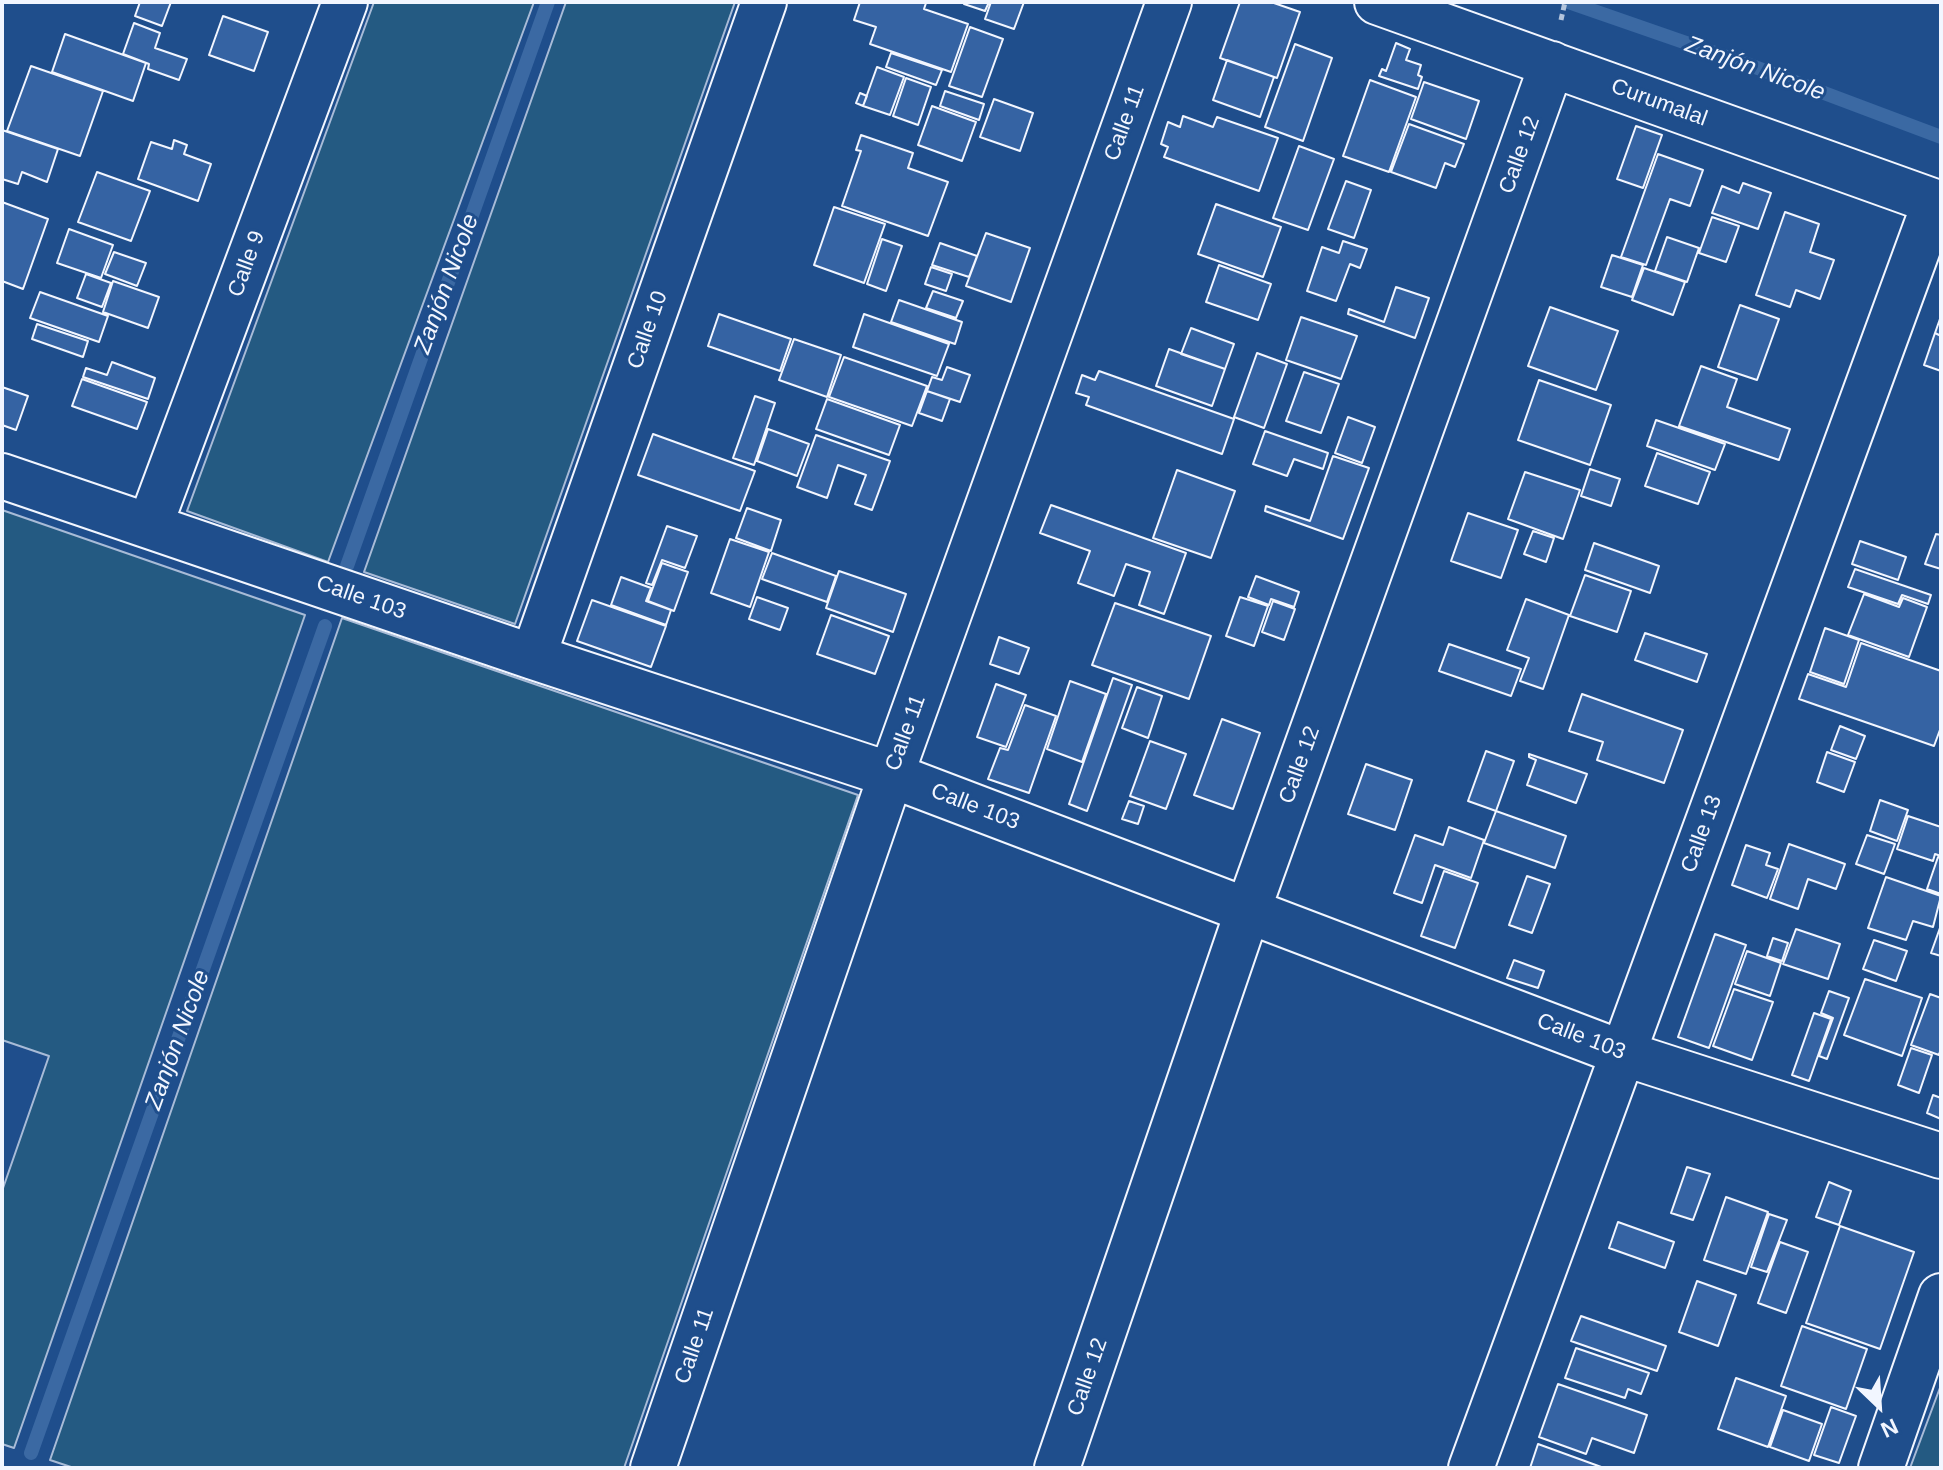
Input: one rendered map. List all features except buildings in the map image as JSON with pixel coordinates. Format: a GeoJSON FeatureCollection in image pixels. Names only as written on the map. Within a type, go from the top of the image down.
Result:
{"type":"FeatureCollection","features":[{"type":"Feature","properties":{"kind":"street","name":"Calle 9"},"geometry":{"type":"LineString","coordinates":[[150,525],[345,2]]}},
{"type":"Feature","properties":{"kind":"street","name":"Calle 10"},"geometry":{"type":"LineString","coordinates":[[533,657],[764,2]]}},
{"type":"Feature","properties":{"kind":"street","name":"Calle 11"},"geometry":{"type":"LineString","coordinates":[[653,1468],[891,775],[1169,2]]}},
{"type":"Feature","properties":{"kind":"street","name":"Curumalal"},"geometry":{"type":"LineString","coordinates":[[1377,2],[1938,203]]}},
{"type":"Feature","properties":{"kind":"street","name":"Calle 12"},"geometry":{"type":"LineString","coordinates":[[1057,1468],[1248,910],[1552,64]]}},
{"type":"Feature","properties":{"kind":"street","name":"Calle 13"},"geometry":{"type":"LineString","coordinates":[[1471,1468],[1938,203]]}},
{"type":"Feature","properties":{"kind":"street","name":"Calle 103"},"geometry":{"type":"LineString","coordinates":[[2,476],[891,775],[1622,1053],[1941,1156]]}},
{"type":"Feature","properties":{"kind":"street"},"geometry":{"type":"LineString","coordinates":[[1881,1468],[1941,1296]]}},
{"type":"Feature","properties":{"kind":"shaded area"},"geometry":{"type":"Polygon","coordinates":[[[374,2],[534,2],[328,562],[187,511],[374,2]]]}},
{"type":"Feature","properties":{"kind":"shaded area"},"geometry":{"type":"Polygon","coordinates":[[[566,2],[735,2],[515,624],[364,572],[566,2]]]}},
{"type":"Feature","properties":{"kind":"shaded area"},"geometry":{"type":"Polygon","coordinates":[[[2,510],[305,615],[14,1448],[2,1444],[2,1191],[49,1056],[2,1040],[2,510]]]}},
{"type":"Feature","properties":{"kind":"shaded area"},"geometry":{"type":"Polygon","coordinates":[[[342,618],[858,795],[624,1468],[74,1468],[50,1460],[342,618]]]}},
{"type":"Feature","properties":{"kind":"shaded area"},"geometry":{"type":"Polygon","coordinates":[[[1941,1385],[1941,1468],[1910,1468],[1941,1385]]]}},
{"type":"Feature","properties":{"kind":"waterway","name":"Zanjón Nicole"},"geometry":{"type":"LineString","coordinates":[[347,566],[548,2]]}},
{"type":"Feature","properties":{"kind":"waterway","name":"Zanjón Nicole"},"geometry":{"type":"LineString","coordinates":[[1568,2],[1747,64],[1941,137]]}},
{"type":"Feature","properties":{"kind":"waterway","name":"Zanjón Nicole"},"geometry":{"type":"LineString","coordinates":[[31,1453],[325,626]]}}]}
